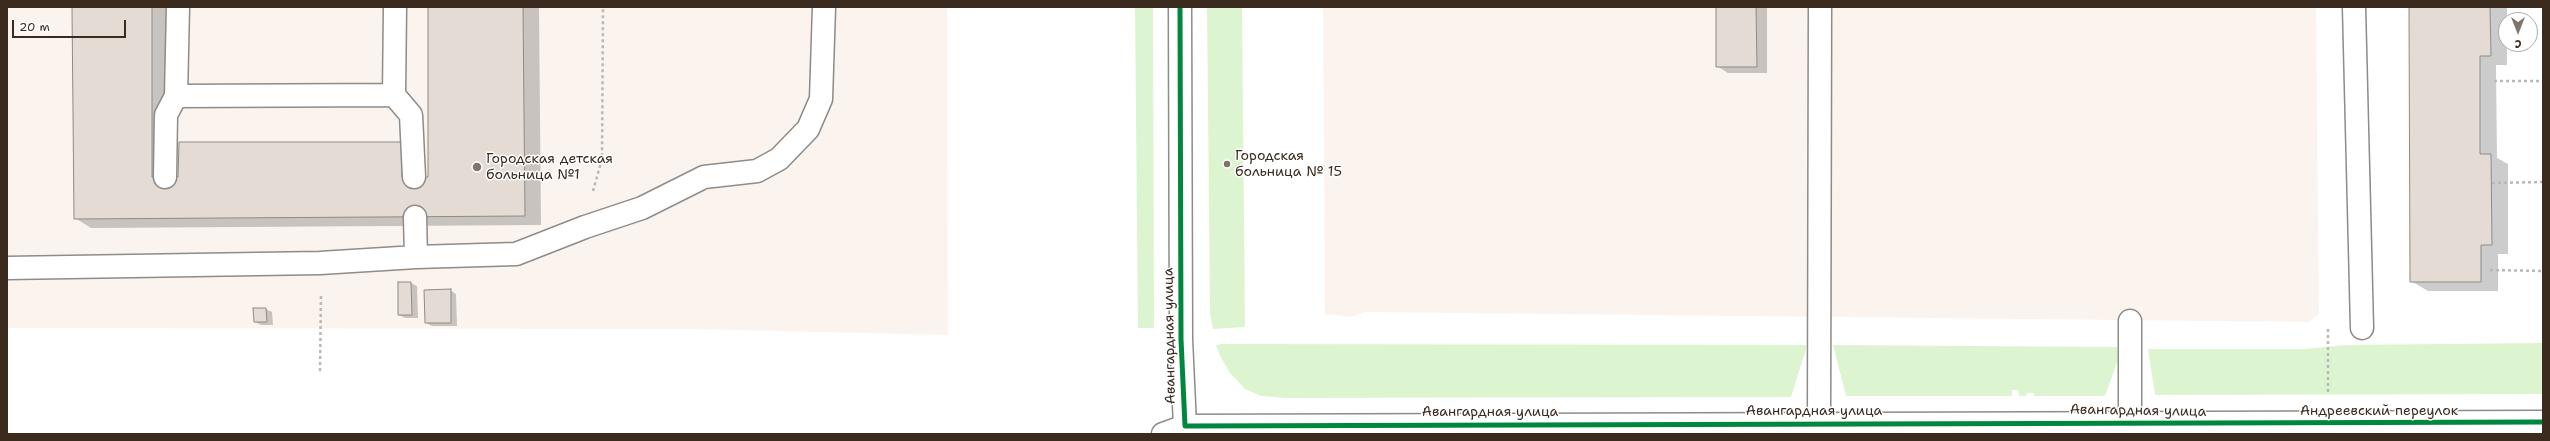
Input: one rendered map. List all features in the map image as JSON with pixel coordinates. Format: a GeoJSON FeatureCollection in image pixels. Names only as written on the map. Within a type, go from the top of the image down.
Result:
{"type":"FeatureCollection","features":[{"type":"Feature","properties":{"kind":"street"},"geometry":{"type":"LineString","coordinates":[[165,177],[166,115],[176,96],[178,7]]}},
{"type":"Feature","properties":{"kind":"street"},"geometry":{"type":"LineString","coordinates":[[395,7],[394,95],[411,115],[414,177]]}},
{"type":"Feature","properties":{"kind":"street"},"geometry":{"type":"LineString","coordinates":[[7,268],[320,263],[416,257],[516,254],[585,227],[642,208],[704,177],[757,171],[783,155],[808,129],[821,99],[824,7]]}},
{"type":"Feature","properties":{"kind":"street","name":"Авангардная улица"},"geometry":{"type":"LineString","coordinates":[[1180,7],[1181,331],[1186,430],[1819,422],[1857,428],[2130,422],[2215,429]]}},
{"type":"Feature","properties":{"kind":"street"},"geometry":{"type":"LineString","coordinates":[[1819,422],[1820,7]]}},
{"type":"Feature","properties":{"kind":"street"},"geometry":{"type":"LineString","coordinates":[[2354,7],[2362,328]]}},
{"type":"Feature","properties":{"kind":"street"},"geometry":{"type":"LineString","coordinates":[[176,96],[394,95]]}},
{"type":"Feature","properties":{"kind":"street"},"geometry":{"type":"LineString","coordinates":[[415,217],[416,257]]}},
{"type":"Feature","properties":{"kind":"street"},"geometry":{"type":"LineString","coordinates":[[2130,320],[2130,422]]}},
{"type":"Feature","properties":{"kind":"street","name":"Андреевский переулок"},"geometry":{"type":"LineString","coordinates":[[2215,429],[2472,428],[2543,422]]}},
{"type":"Feature","properties":{"kind":"street"},"geometry":{"type":"LineString","coordinates":[[1163,434],[1186,430]]}},
{"type":"Feature","properties":{"kind":"path"},"geometry":{"type":"LineString","coordinates":[[585,227],[602,159],[603,7]]}},
{"type":"Feature","properties":{"kind":"path"},"geometry":{"type":"LineString","coordinates":[[2494,81],[2543,81]]}},
{"type":"Feature","properties":{"kind":"path"},"geometry":{"type":"LineString","coordinates":[[2492,183],[2543,182]]}},
{"type":"Feature","properties":{"kind":"path"},"geometry":{"type":"LineString","coordinates":[[320,263],[320,371]]}},
{"type":"Feature","properties":{"kind":"path"},"geometry":{"type":"LineString","coordinates":[[2490,270],[2543,272]]}},
{"type":"Feature","properties":{"kind":"path"},"geometry":{"type":"LineString","coordinates":[[2328,329],[2328,395]]}},
{"type":"Feature","properties":{"kind":"shaded area","name":"Городская детская больница №1"},"geometry":{"type":"Polygon","coordinates":[[[7,7],[947,7],[948,335],[692,329],[7,328],[7,7]]]}},
{"type":"Feature","properties":{"kind":"shaded area"},"geometry":{"type":"Polygon","coordinates":[[[1323,7],[2316,7],[2319,314],[2309,322],[1365,312],[1351,317],[1325,314],[1323,7]]]}},
{"type":"Feature","properties":{"kind":"green space"},"geometry":{"type":"Polygon","coordinates":[[[1135,7],[1153,7],[1154,328],[1138,328],[1135,7]]]}},
{"type":"Feature","properties":{"kind":"green space"},"geometry":{"type":"Polygon","coordinates":[[[1207,7],[1242,7],[1245,327],[1213,329],[1210,313],[1207,7]]]}},
{"type":"Feature","properties":{"kind":"green space"},"geometry":{"type":"Polygon","coordinates":[[[2543,343],[2543,394],[2155,395],[2148,349],[2306,349],[2345,345],[2543,343]]]}},
{"type":"Feature","properties":{"kind":"green space"},"geometry":{"type":"Polygon","coordinates":[[[1216,345],[1806,345],[1806,349],[1791,397],[1285,398],[1261,396],[1245,389],[1230,373],[1220,356],[1216,345]]]}},
{"type":"Feature","properties":{"kind":"green space"},"geometry":{"type":"Polygon","coordinates":[[[1833,345],[2117,347],[2118,360],[2105,396],[2034,396],[2034,393],[2027,393],[2026,396],[2019,396],[2018,390],[2012,390],[2012,396],[1846,396],[1833,345]]]}},
{"type":"Feature","properties":{"kind":"building"},"geometry":{"type":"Polygon","coordinates":[[[72,7],[152,7],[152,177],[178,177],[179,142],[402,142],[402,177],[428,177],[428,7],[523,7],[525,216],[74,219],[72,7]]]}},
{"type":"Feature","properties":{"kind":"building"},"geometry":{"type":"Polygon","coordinates":[[[1716,7],[1756,7],[1757,67],[1716,67],[1716,7]]]}},
{"type":"Feature","properties":{"kind":"building"},"geometry":{"type":"Polygon","coordinates":[[[2409,7],[2490,7],[2491,56],[2480,56],[2480,154],[2491,154],[2492,245],[2481,245],[2481,282],[2410,282],[2409,7]]]}},
{"type":"Feature","properties":{"kind":"building"},"geometry":{"type":"Polygon","coordinates":[[[398,282],[411,282],[412,315],[398,315],[398,282]]]}},
{"type":"Feature","properties":{"kind":"building"},"geometry":{"type":"Polygon","coordinates":[[[451,289],[451,323],[425,323],[424,290],[451,289]]]}},
{"type":"Feature","properties":{"kind":"building"},"geometry":{"type":"Polygon","coordinates":[[[253,308],[266,308],[267,322],[254,322],[253,308]]]}},
{"type":"Feature","properties":{"kind":"cycle path"},"geometry":{"type":"LineString","coordinates":[[1180,7],[1181,339],[1185,426],[2543,422]]}},
{"type":"Feature","properties":{"kind":"place","name":"Городская больница № 15"},"geometry":{"type":"Point","coordinates":[1227,164]}},
{"type":"Feature","properties":{"kind":"place","name":"Городская детская больница №1"},"geometry":{"type":"Point","coordinates":[477,167]}}]}
